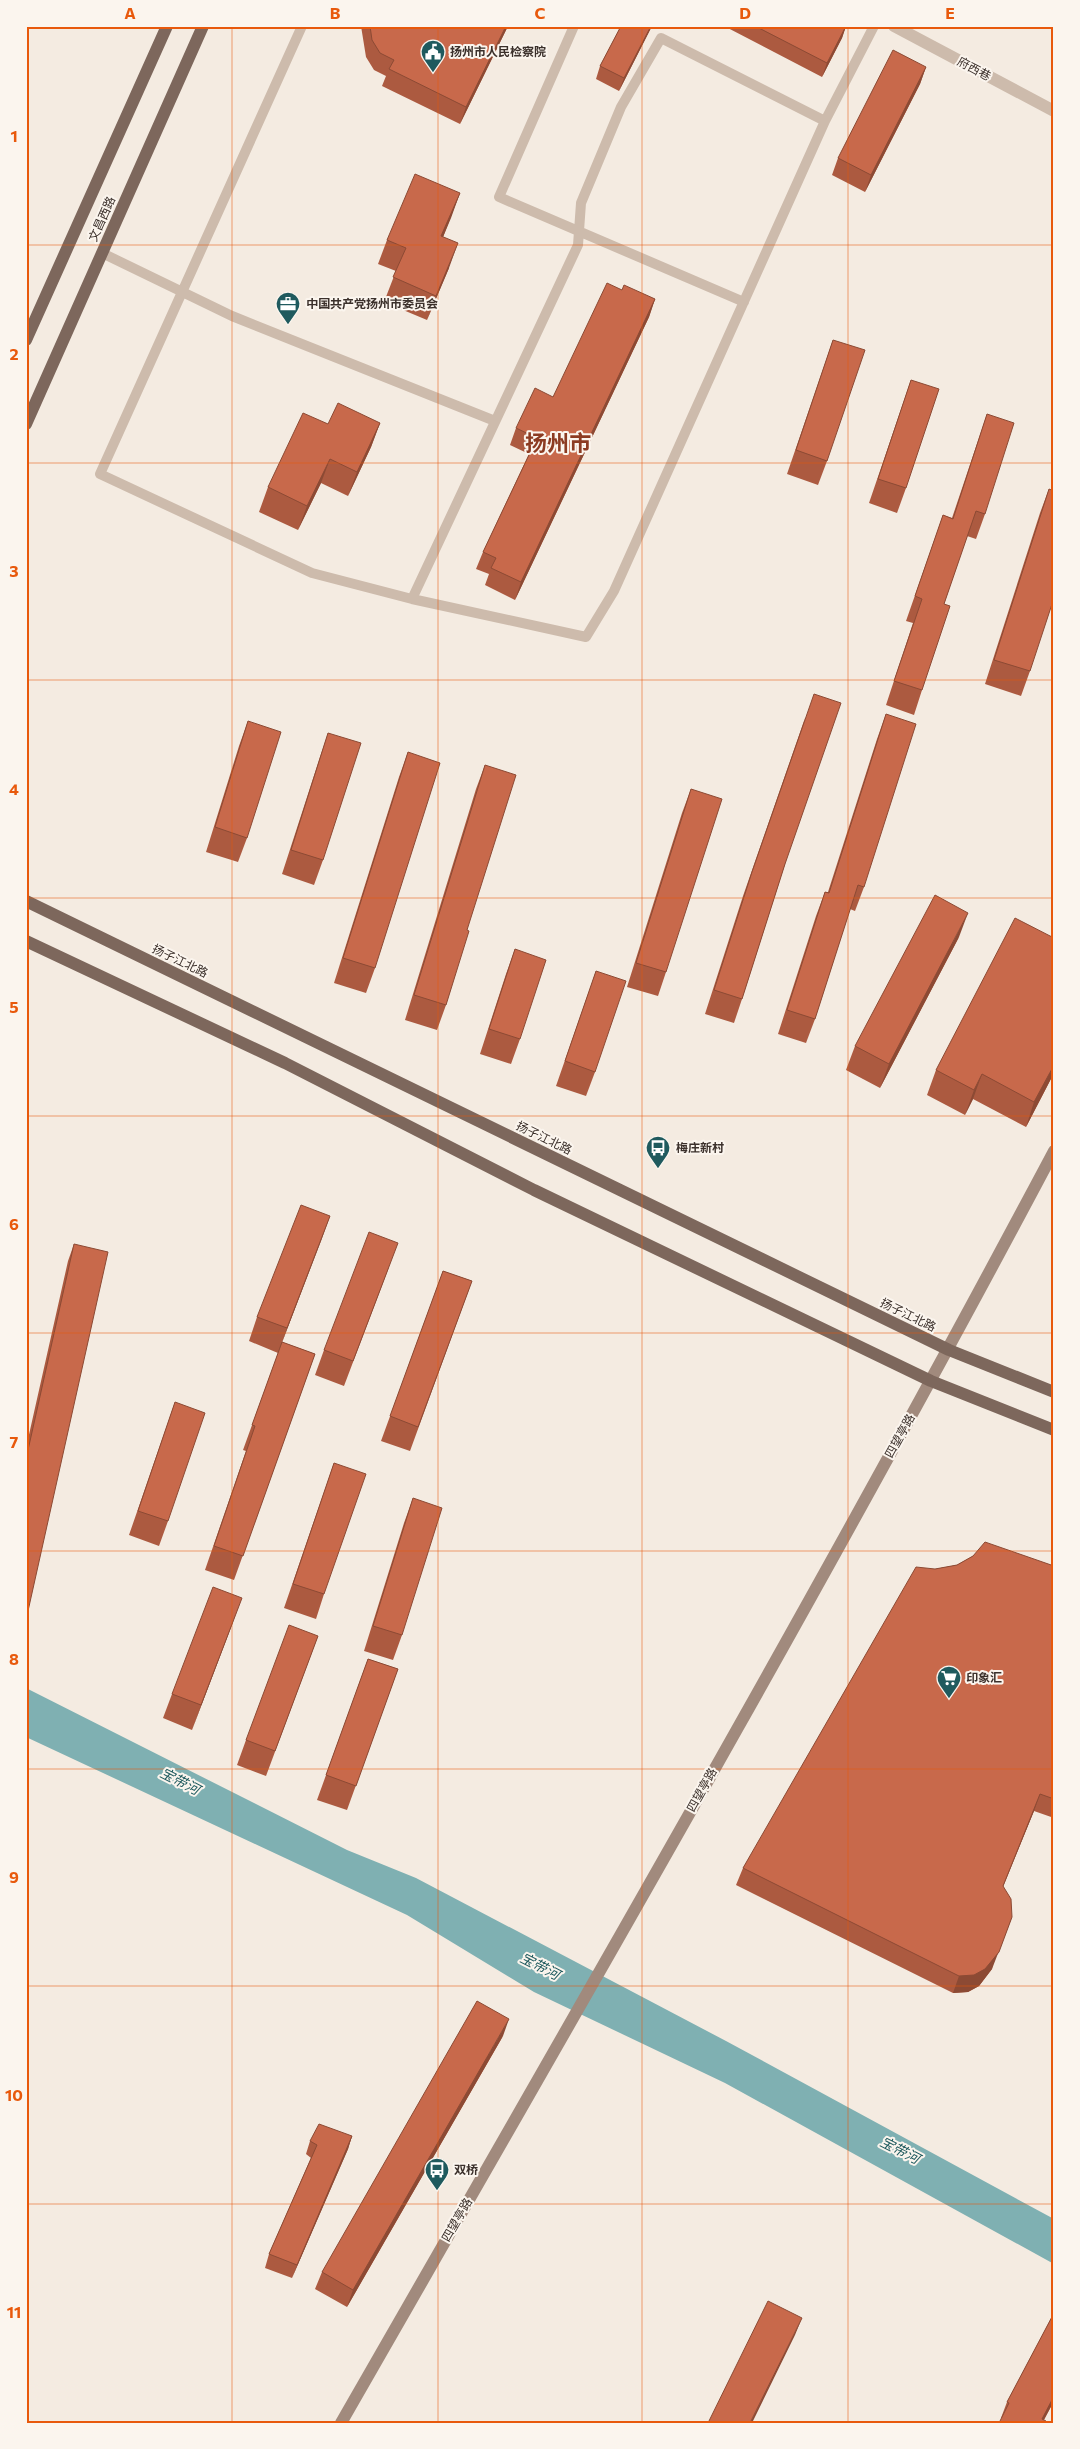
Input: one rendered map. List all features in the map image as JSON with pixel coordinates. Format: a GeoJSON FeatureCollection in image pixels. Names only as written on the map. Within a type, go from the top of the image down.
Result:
{"type":"FeatureCollection","features":[{"type":"Feature","properties":{"kind":"main road","name":"文昌西路"},"geometry":{"type":"LineString","coordinates":[[26,340],[167,26]]}},
{"type":"Feature","properties":{"kind":"main road","name":"文昌西路"},"geometry":{"type":"LineString","coordinates":[[26,424],[204,26]]}},
{"type":"Feature","properties":{"kind":"main road","name":"扬子江北路"},"geometry":{"type":"LineString","coordinates":[[26,901],[949,1350],[1054,1392]]}},
{"type":"Feature","properties":{"kind":"main road"},"geometry":{"type":"LineString","coordinates":[[26,941],[285,1063],[534,1190],[931,1381],[1054,1430]]}},
{"type":"Feature","properties":{"kind":"street","name":"府西巷"},"geometry":{"type":"LineString","coordinates":[[894,26],[1054,111]]}},
{"type":"Feature","properties":{"kind":"street","name":"四望亭路"},"geometry":{"type":"LineString","coordinates":[[341,2423],[605,1964],[949,1350],[1054,1151]]}},
{"type":"Feature","properties":{"kind":"lane"},"geometry":{"type":"LineString","coordinates":[[302,26],[100,474],[312,573],[412,599],[586,637],[614,591],[825,121],[874,26]]}},
{"type":"Feature","properties":{"kind":"lane"},"geometry":{"type":"LineString","coordinates":[[574,26],[499,197],[744,302]]}},
{"type":"Feature","properties":{"kind":"lane"},"geometry":{"type":"LineString","coordinates":[[412,599],[578,245],[581,203],[621,107],[662,38],[825,121]]}},
{"type":"Feature","properties":{"kind":"lane"},"geometry":{"type":"LineString","coordinates":[[102,253],[232,316],[495,421]]}},
{"type":"Feature","properties":{"kind":"water","name":"宝带河"},"geometry":{"type":"Polygon","coordinates":[[[26,1688],[347,1850],[416,1878],[726,2041],[1054,2219],[1054,2264],[725,2083],[534,1992],[407,1915],[26,1737],[26,1688]]]}},
{"type":"Feature","properties":{"kind":"building","name":"扬州市人民检察院"},"geometry":{"type":"Polygon","coordinates":[[[370,26],[506,26],[466,107],[389,69],[394,60],[380,53],[372,40],[370,26]]]}},
{"type":"Feature","properties":{"kind":"building"},"geometry":{"type":"Polygon","coordinates":[[[621,26],[651,26],[624,78],[600,66],[621,26]]]}},
{"type":"Feature","properties":{"kind":"building"},"geometry":{"type":"Polygon","coordinates":[[[755,26],[846,26],[827,63],[755,26]]]}},
{"type":"Feature","properties":{"kind":"building"},"geometry":{"type":"Polygon","coordinates":[[[893,50],[926,67],[871,175],[838,158],[893,50]]]}},
{"type":"Feature","properties":{"kind":"building"},"geometry":{"type":"Polygon","coordinates":[[[415,174],[460,193],[441,236],[458,243],[436,296],[393,277],[406,248],[387,240],[415,174]]]}},
{"type":"Feature","properties":{"kind":"building"},"geometry":{"type":"Polygon","coordinates":[[[607,283],[622,290],[624,285],[655,299],[521,582],[491,568],[496,558],[483,552],[537,438],[516,428],[535,388],[553,397],[607,283]]]}},
{"type":"Feature","properties":{"kind":"building"},"geometry":{"type":"Polygon","coordinates":[[[833,340],[865,350],[827,461],[796,450],[833,340]]]}},
{"type":"Feature","properties":{"kind":"building"},"geometry":{"type":"Polygon","coordinates":[[[911,380],[939,389],[906,488],[878,479],[911,380]]]}},
{"type":"Feature","properties":{"kind":"building"},"geometry":{"type":"Polygon","coordinates":[[[338,403],[380,423],[357,472],[330,459],[307,506],[268,487],[303,413],[328,424],[338,403]]]}},
{"type":"Feature","properties":{"kind":"building"},"geometry":{"type":"Polygon","coordinates":[[[987,414],[1014,423],[985,514],[976,511],[944,604],[950,606],[922,690],[894,681],[922,599],[915,596],[943,515],[953,519],[987,414]]]}},
{"type":"Feature","properties":{"kind":"building"},"geometry":{"type":"Polygon","coordinates":[[[1049,489],[1054,491],[1054,598],[1030,671],[994,660],[1049,489]]]}},
{"type":"Feature","properties":{"kind":"building"},"geometry":{"type":"Polygon","coordinates":[[[814,694],[841,703],[785,864],[742,999],[714,990],[752,872],[814,694]]]}},
{"type":"Feature","properties":{"kind":"building"},"geometry":{"type":"Polygon","coordinates":[[[886,714],[916,724],[864,887],[858,885],[815,1019],[787,1010],[825,892],[829,893],[886,714]]]}},
{"type":"Feature","properties":{"kind":"building"},"geometry":{"type":"Polygon","coordinates":[[[248,721],[281,732],[247,838],[215,827],[248,721]]]}},
{"type":"Feature","properties":{"kind":"building"},"geometry":{"type":"Polygon","coordinates":[[[328,733],[361,743],[323,860],[291,850],[328,733]]]}},
{"type":"Feature","properties":{"kind":"building"},"geometry":{"type":"Polygon","coordinates":[[[408,752],[440,763],[375,968],[343,958],[408,752]]]}},
{"type":"Feature","properties":{"kind":"building"},"geometry":{"type":"Polygon","coordinates":[[[485,765],[516,775],[467,930],[469,931],[446,1005],[414,995],[485,765]]]}},
{"type":"Feature","properties":{"kind":"building"},"geometry":{"type":"Polygon","coordinates":[[[691,789],[722,799],[666,972],[636,963],[691,789]]]}},
{"type":"Feature","properties":{"kind":"building"},"geometry":{"type":"Polygon","coordinates":[[[935,895],[968,913],[889,1064],[855,1046],[935,895]]]}},
{"type":"Feature","properties":{"kind":"building"},"geometry":{"type":"Polygon","coordinates":[[[1015,918],[1054,938],[1054,1065],[1034,1102],[982,1074],[974,1090],[936,1070],[1015,918]]]}},
{"type":"Feature","properties":{"kind":"building"},"geometry":{"type":"Polygon","coordinates":[[[515,949],[546,960],[520,1039],[489,1029],[515,949]]]}},
{"type":"Feature","properties":{"kind":"building"},"geometry":{"type":"Polygon","coordinates":[[[596,971],[626,981],[595,1072],[565,1061],[596,971]]]}},
{"type":"Feature","properties":{"kind":"building"},"geometry":{"type":"Polygon","coordinates":[[[301,1205],[330,1216],[287,1328],[257,1317],[301,1205]]]}},
{"type":"Feature","properties":{"kind":"building"},"geometry":{"type":"Polygon","coordinates":[[[369,1232],[398,1243],[353,1361],[324,1350],[369,1232]]]}},
{"type":"Feature","properties":{"kind":"building"},"geometry":{"type":"Polygon","coordinates":[[[74,1244],[108,1252],[26,1620],[26,1459],[74,1244]]]}},
{"type":"Feature","properties":{"kind":"building"},"geometry":{"type":"Polygon","coordinates":[[[443,1271],[472,1281],[418,1427],[390,1416],[443,1271]]]}},
{"type":"Feature","properties":{"kind":"building"},"geometry":{"type":"Polygon","coordinates":[[[282,1342],[315,1354],[243,1556],[214,1546],[255,1426],[252,1425],[282,1342]]]}},
{"type":"Feature","properties":{"kind":"building"},"geometry":{"type":"Polygon","coordinates":[[[175,1402],[205,1413],[168,1521],[138,1511],[175,1402]]]}},
{"type":"Feature","properties":{"kind":"building"},"geometry":{"type":"Polygon","coordinates":[[[334,1463],[366,1474],[324,1594],[293,1584],[334,1463]]]}},
{"type":"Feature","properties":{"kind":"building"},"geometry":{"type":"Polygon","coordinates":[[[413,1498],[442,1508],[402,1635],[373,1626],[413,1498]]]}},
{"type":"Feature","properties":{"kind":"building","name":"印象汇"},"geometry":{"type":"Polygon","coordinates":[[[985,1542],[1054,1566],[1054,1799],[1040,1794],[1003,1886],[1011,1899],[1012,1917],[999,1952],[985,1969],[974,1975],[959,1976],[743,1868],[916,1567],[935,1569],[957,1565],[973,1556],[985,1542]]]}},
{"type":"Feature","properties":{"kind":"building"},"geometry":{"type":"Polygon","coordinates":[[[213,1587],[242,1598],[201,1705],[172,1694],[213,1587]]]}},
{"type":"Feature","properties":{"kind":"building"},"geometry":{"type":"Polygon","coordinates":[[[289,1625],[318,1636],[275,1751],[246,1740],[289,1625]]]}},
{"type":"Feature","properties":{"kind":"building"},"geometry":{"type":"Polygon","coordinates":[[[368,1659],[398,1669],[356,1786],[326,1775],[368,1659]]]}},
{"type":"Feature","properties":{"kind":"building"},"geometry":{"type":"Polygon","coordinates":[[[477,2001],[509,2019],[353,2290],[322,2272],[477,2001]]]}},
{"type":"Feature","properties":{"kind":"building"},"geometry":{"type":"Polygon","coordinates":[[[319,2124],[352,2136],[297,2265],[269,2254],[317,2145],[310,2141],[319,2124]]]}},
{"type":"Feature","properties":{"kind":"building"},"geometry":{"type":"Polygon","coordinates":[[[768,2301],[802,2318],[750,2423],[708,2423],[768,2301]]]}},
{"type":"Feature","properties":{"kind":"building"},"geometry":{"type":"Polygon","coordinates":[[[1054,2313],[1054,2396],[1042,2419],[1046,2421],[1045,2423],[999,2423],[1009,2403],[1007,2402],[1054,2313]]]}},
{"type":"Feature","properties":{"kind":"place","name":"扬州市人民检察院"},"geometry":{"type":"Point","coordinates":[433,73]}},
{"type":"Feature","properties":{"kind":"place","name":"中国共产党扬州市委员会"},"geometry":{"type":"Point","coordinates":[288,325]}},
{"type":"Feature","properties":{"kind":"place","name":"梅庄新村"},"geometry":{"type":"Point","coordinates":[658,1169]}},
{"type":"Feature","properties":{"kind":"place","name":"印象汇"},"geometry":{"type":"Point","coordinates":[949,1699]}},
{"type":"Feature","properties":{"kind":"place","name":"双桥"},"geometry":{"type":"Point","coordinates":[437,2191]}},
{"type":"Feature","properties":{"kind":"district","name":"扬州市"},"geometry":{"type":"Point","coordinates":[558,443]}}]}
